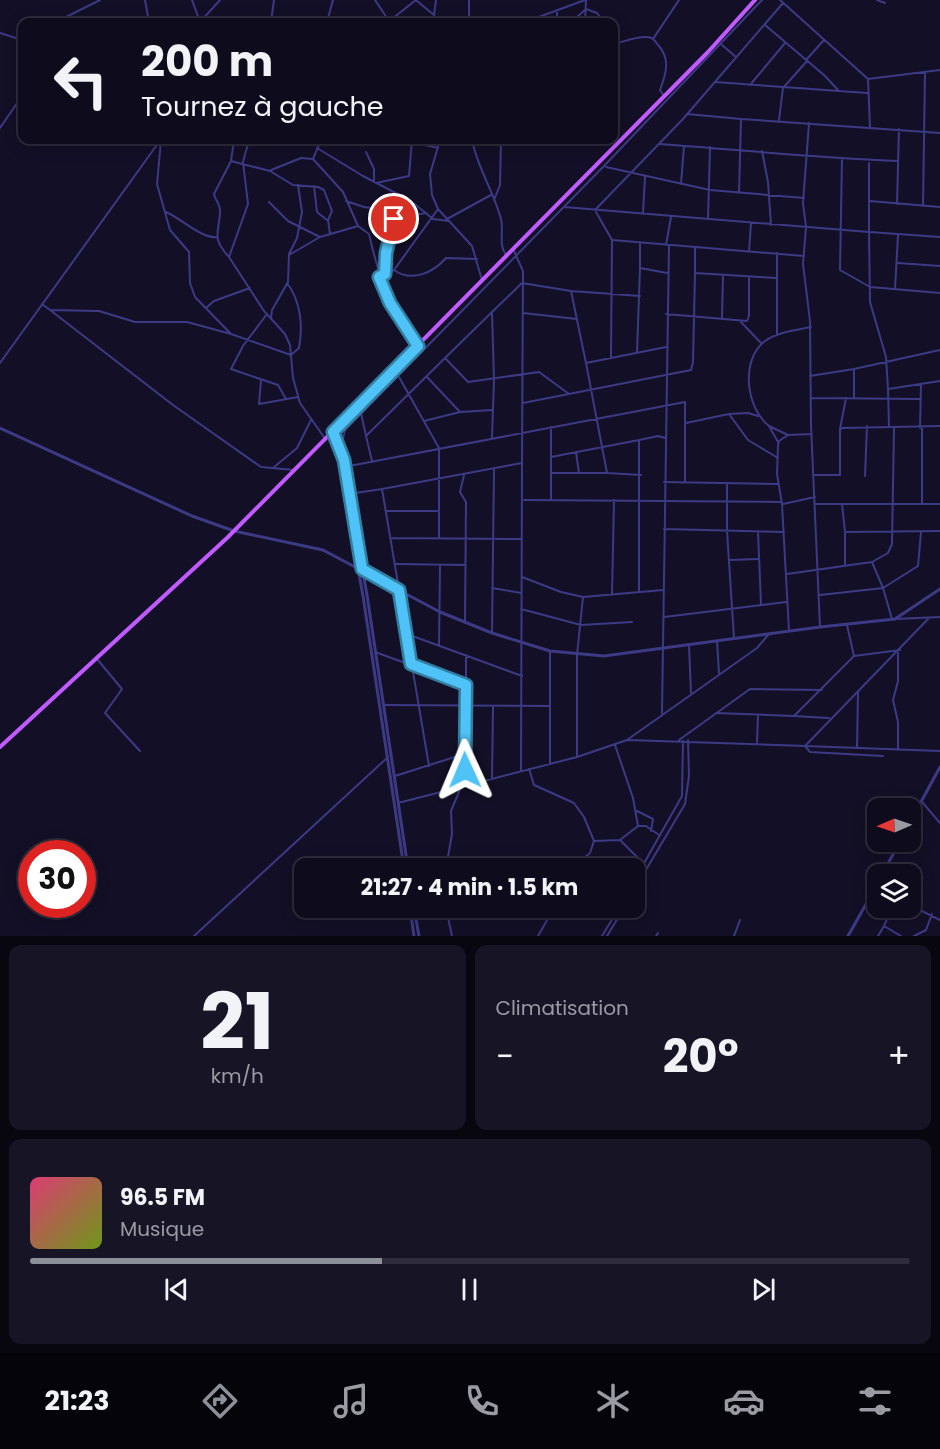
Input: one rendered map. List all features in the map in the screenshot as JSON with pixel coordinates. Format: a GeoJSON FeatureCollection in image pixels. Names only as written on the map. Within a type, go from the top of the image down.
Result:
{"type":"FeatureCollection","features":[{"type":"Feature","properties":{"kind":"main road"},"geometry":{"type":"LineString","coordinates":[[0,747],[98,659],[296,470],[507,256],[515,252],[755,0]]}},
{"type":"Feature","properties":{"kind":"street"},"geometry":{"type":"LineString","coordinates":[[64,18],[100,0]]}},
{"type":"Feature","properties":{"kind":"street"},"geometry":{"type":"LineString","coordinates":[[145,0],[148,18]]}},
{"type":"Feature","properties":{"kind":"street"},"geometry":{"type":"LineString","coordinates":[[192,0],[199,18]]}},
{"type":"Feature","properties":{"kind":"street"},"geometry":{"type":"LineString","coordinates":[[204,18],[220,0]]}},
{"type":"Feature","properties":{"kind":"street"},"geometry":{"type":"LineString","coordinates":[[272,18],[274,0]]}},
{"type":"Feature","properties":{"kind":"street"},"geometry":{"type":"LineString","coordinates":[[328,18],[333,0]]}},
{"type":"Feature","properties":{"kind":"street"},"geometry":{"type":"LineString","coordinates":[[375,0],[386,18]]}},
{"type":"Feature","properties":{"kind":"street"},"geometry":{"type":"LineString","coordinates":[[393,18],[416,0],[435,18]]}},
{"type":"Feature","properties":{"kind":"street"},"geometry":{"type":"LineString","coordinates":[[434,15],[436,0]]}},
{"type":"Feature","properties":{"kind":"street"},"geometry":{"type":"LineString","coordinates":[[469,0],[469,18]]}},
{"type":"Feature","properties":{"kind":"street"},"geometry":{"type":"LineString","coordinates":[[533,18],[585,0],[585,18]]}},
{"type":"Feature","properties":{"kind":"street"},"geometry":{"type":"LineString","coordinates":[[653,39],[679,0]]}},
{"type":"Feature","properties":{"kind":"street"},"geometry":{"type":"LineString","coordinates":[[404,858],[340,468],[343,432],[399,377],[515,252],[564,207],[722,45],[762,0]]}},
{"type":"Feature","properties":{"kind":"street"},"geometry":{"type":"LineString","coordinates":[[780,0],[868,80]]}},
{"type":"Feature","properties":{"kind":"street"},"geometry":{"type":"LineString","coordinates":[[878,0],[885,3]]}},
{"type":"Feature","properties":{"kind":"street"},"geometry":{"type":"LineString","coordinates":[[595,210],[660,144],[783,3]]}},
{"type":"Feature","properties":{"kind":"street"},"geometry":{"type":"LineString","coordinates":[[557,9],[557,18]]}},
{"type":"Feature","properties":{"kind":"street"},"geometry":{"type":"LineString","coordinates":[[578,18],[586,9]]}},
{"type":"Feature","properties":{"kind":"street"},"geometry":{"type":"LineString","coordinates":[[586,9],[597,13],[601,18]]}},
{"type":"Feature","properties":{"kind":"street"},"geometry":{"type":"LineString","coordinates":[[765,25],[807,61],[838,92]]}},
{"type":"Feature","properties":{"kind":"street"},"geometry":{"type":"LineString","coordinates":[[0,33],[18,39]]}},
{"type":"Feature","properties":{"kind":"street"},"geometry":{"type":"LineString","coordinates":[[618,43],[645,37],[653,39],[664,51],[667,59],[666,77],[660,90],[664,96]]}},
{"type":"Feature","properties":{"kind":"street"},"geometry":{"type":"LineString","coordinates":[[779,121],[783,88],[824,39]]}},
{"type":"Feature","properties":{"kind":"street"},"geometry":{"type":"LineString","coordinates":[[750,85],[785,43]]}},
{"type":"Feature","properties":{"kind":"street"},"geometry":{"type":"LineString","coordinates":[[722,45],[736,57]]}},
{"type":"Feature","properties":{"kind":"street"},"geometry":{"type":"LineString","coordinates":[[868,80],[940,70]]}},
{"type":"Feature","properties":{"kind":"street"},"geometry":{"type":"LineString","coordinates":[[923,206],[926,132],[925,72]]}},
{"type":"Feature","properties":{"kind":"street"},"geometry":{"type":"LineString","coordinates":[[868,80],[870,127]]}},
{"type":"Feature","properties":{"kind":"street"},"geometry":{"type":"LineString","coordinates":[[714,82],[867,93]]}},
{"type":"Feature","properties":{"kind":"street"},"geometry":{"type":"LineString","coordinates":[[1,126],[18,102]]}},
{"type":"Feature","properties":{"kind":"street"},"geometry":{"type":"LineString","coordinates":[[687,114],[940,133]]}},
{"type":"Feature","properties":{"kind":"street"},"geometry":{"type":"LineString","coordinates":[[738,193],[741,119]]}},
{"type":"Feature","properties":{"kind":"street"},"geometry":{"type":"LineString","coordinates":[[0,120],[1,126]]}},
{"type":"Feature","properties":{"kind":"street"},"geometry":{"type":"LineString","coordinates":[[809,123],[804,198],[806,226],[804,256],[811,327],[810,376],[820,627]]}},
{"type":"Feature","properties":{"kind":"street"},"geometry":{"type":"LineString","coordinates":[[897,204],[898,129]]}},
{"type":"Feature","properties":{"kind":"street"},"geometry":{"type":"LineString","coordinates":[[0,363],[158,144]]}},
{"type":"Feature","properties":{"kind":"street"},"geometry":{"type":"LineString","coordinates":[[160,144],[156,172],[171,230],[189,252],[192,291],[231,334]]}},
{"type":"Feature","properties":{"kind":"street"},"geometry":{"type":"LineString","coordinates":[[233,144],[231,161],[214,194],[220,212],[216,225],[217,237],[267,314],[285,333],[290,345],[298,397],[326,440]]}},
{"type":"Feature","properties":{"kind":"street"},"geometry":{"type":"LineString","coordinates":[[229,257],[248,204],[243,162],[248,144]]}},
{"type":"Feature","properties":{"kind":"street"},"geometry":{"type":"LineString","coordinates":[[313,159],[319,144]]}},
{"type":"Feature","properties":{"kind":"street"},"geometry":{"type":"LineString","coordinates":[[375,183],[409,176],[412,144]]}},
{"type":"Feature","properties":{"kind":"street"},"geometry":{"type":"LineString","coordinates":[[423,144],[438,148]]}},
{"type":"Feature","properties":{"kind":"street"},"geometry":{"type":"LineString","coordinates":[[439,144],[430,179],[432,195],[438,209],[467,238],[477,259],[477,271],[482,281]]}},
{"type":"Feature","properties":{"kind":"street"},"geometry":{"type":"LineString","coordinates":[[473,144],[503,229],[501,246],[507,256]]}},
{"type":"Feature","properties":{"kind":"street"},"geometry":{"type":"LineString","coordinates":[[494,200],[500,183],[501,144]]}},
{"type":"Feature","properties":{"kind":"street"},"geometry":{"type":"LineString","coordinates":[[660,144],[842,158],[869,163],[898,162]]}},
{"type":"Feature","properties":{"kind":"street"},"geometry":{"type":"LineString","coordinates":[[681,184],[684,146]]}},
{"type":"Feature","properties":{"kind":"street"},"geometry":{"type":"LineString","coordinates":[[708,219],[710,147]]}},
{"type":"Feature","properties":{"kind":"street"},"geometry":{"type":"LineString","coordinates":[[317,148],[375,183],[405,197],[433,219],[448,220],[491,195]]}},
{"type":"Feature","properties":{"kind":"street"},"geometry":{"type":"LineString","coordinates":[[762,151],[771,225]]}},
{"type":"Feature","properties":{"kind":"street"},"geometry":{"type":"LineString","coordinates":[[366,152],[374,170],[375,183]]}},
{"type":"Feature","properties":{"kind":"street"},"geometry":{"type":"LineString","coordinates":[[270,171],[301,158],[313,159],[336,183],[357,226],[369,234],[379,277],[390,303],[418,346]]}},
{"type":"Feature","properties":{"kind":"street"},"geometry":{"type":"LineString","coordinates":[[842,158],[840,270],[870,287],[940,292]]}},
{"type":"Feature","properties":{"kind":"street"},"geometry":{"type":"LineString","coordinates":[[231,161],[243,162],[270,171],[293,185],[314,186],[324,190],[332,211],[328,220],[330,234]]}},
{"type":"Feature","properties":{"kind":"street"},"geometry":{"type":"LineString","coordinates":[[869,163],[871,308],[886,362],[889,427]]}},
{"type":"Feature","properties":{"kind":"street"},"geometry":{"type":"LineString","coordinates":[[604,166],[628,174],[710,190],[804,198]]}},
{"type":"Feature","properties":{"kind":"street"},"geometry":{"type":"LineString","coordinates":[[643,213],[645,177]]}},
{"type":"Feature","properties":{"kind":"street"},"geometry":{"type":"LineString","coordinates":[[271,318],[272,310],[287,284],[289,255],[297,238],[302,209],[298,185]]}},
{"type":"Feature","properties":{"kind":"street"},"geometry":{"type":"LineString","coordinates":[[314,186],[317,212],[328,220]]}},
{"type":"Feature","properties":{"kind":"street"},"geometry":{"type":"LineString","coordinates":[[385,274],[386,253],[394,219],[405,197]]}},
{"type":"Feature","properties":{"kind":"street"},"geometry":{"type":"LineString","coordinates":[[346,201],[397,214]]}},
{"type":"Feature","properties":{"kind":"street"},"geometry":{"type":"LineString","coordinates":[[870,201],[940,207]]}},
{"type":"Feature","properties":{"kind":"street"},"geometry":{"type":"LineString","coordinates":[[269,202],[284,218],[320,237]]}},
{"type":"Feature","properties":{"kind":"street"},"geometry":{"type":"LineString","coordinates":[[564,207],[940,237]]}},
{"type":"Feature","properties":{"kind":"street"},"geometry":{"type":"LineString","coordinates":[[379,277],[394,270],[438,209]]}},
{"type":"Feature","properties":{"kind":"street"},"geometry":{"type":"LineString","coordinates":[[595,210],[612,240],[611,358]]}},
{"type":"Feature","properties":{"kind":"street"},"geometry":{"type":"LineString","coordinates":[[166,212],[188,222],[201,235],[217,237]]}},
{"type":"Feature","properties":{"kind":"street"},"geometry":{"type":"LineString","coordinates":[[394,219],[426,213]]}},
{"type":"Feature","properties":{"kind":"street"},"geometry":{"type":"LineString","coordinates":[[662,713],[666,314],[671,217]]}},
{"type":"Feature","properties":{"kind":"street"},"geometry":{"type":"LineString","coordinates":[[749,252],[751,223]]}},
{"type":"Feature","properties":{"kind":"street"},"geometry":{"type":"LineString","coordinates":[[289,255],[320,237],[357,226]]}},
{"type":"Feature","properties":{"kind":"street"},"geometry":{"type":"LineString","coordinates":[[896,289],[898,234]]}},
{"type":"Feature","properties":{"kind":"street"},"geometry":{"type":"LineString","coordinates":[[612,240],[804,256]]}},
{"type":"Feature","properties":{"kind":"street"},"geometry":{"type":"LineString","coordinates":[[637,353],[640,243]]}},
{"type":"Feature","properties":{"kind":"street"},"geometry":{"type":"LineString","coordinates":[[523,403],[692,368],[694,248]]}},
{"type":"Feature","properties":{"kind":"street"},"geometry":{"type":"LineString","coordinates":[[515,252],[522,264],[524,374],[521,432],[523,500],[521,770]]}},
{"type":"Feature","properties":{"kind":"street"},"geometry":{"type":"LineString","coordinates":[[777,254],[777,334]]}},
{"type":"Feature","properties":{"kind":"street"},"geometry":{"type":"LineString","coordinates":[[394,270],[405,275],[418,275],[438,268],[446,258],[477,259]]}},
{"type":"Feature","properties":{"kind":"street"},"geometry":{"type":"LineString","coordinates":[[897,262],[940,266]]}},
{"type":"Feature","properties":{"kind":"street"},"geometry":{"type":"LineString","coordinates":[[640,268],[667,273]]}},
{"type":"Feature","properties":{"kind":"street"},"geometry":{"type":"LineString","coordinates":[[695,273],[776,279]]}},
{"type":"Feature","properties":{"kind":"street"},"geometry":{"type":"LineString","coordinates":[[722,318],[723,275]]}},
{"type":"Feature","properties":{"kind":"street"},"geometry":{"type":"LineString","coordinates":[[666,314],[747,321],[749,318],[749,277]]}},
{"type":"Feature","properties":{"kind":"street"},"geometry":{"type":"LineString","coordinates":[[522,283],[571,291],[640,296]]}},
{"type":"Feature","properties":{"kind":"street"},"geometry":{"type":"LineString","coordinates":[[366,436],[522,283]]}},
{"type":"Feature","properties":{"kind":"street"},"geometry":{"type":"LineString","coordinates":[[287,284],[298,304],[301,332],[300,348],[291,355]]}},
{"type":"Feature","properties":{"kind":"street"},"geometry":{"type":"LineString","coordinates":[[206,308],[214,301],[250,288]]}},
{"type":"Feature","properties":{"kind":"street"},"geometry":{"type":"LineString","coordinates":[[571,291],[607,473]]}},
{"type":"Feature","properties":{"kind":"street"},"geometry":{"type":"LineString","coordinates":[[42,304],[200,425],[261,467],[296,470]]}},
{"type":"Feature","properties":{"kind":"street"},"geometry":{"type":"LineString","coordinates":[[50,310],[99,311],[135,322],[187,322],[231,334],[291,355]]}},
{"type":"Feature","properties":{"kind":"street"},"geometry":{"type":"LineString","coordinates":[[492,312],[494,380],[492,437]]}},
{"type":"Feature","properties":{"kind":"street"},"geometry":{"type":"LineString","coordinates":[[523,313],[577,319]]}},
{"type":"Feature","properties":{"kind":"street"},"geometry":{"type":"LineString","coordinates":[[267,314],[243,346],[231,369],[280,386],[285,399]]}},
{"type":"Feature","properties":{"kind":"street"},"geometry":{"type":"LineString","coordinates":[[740,321],[762,344]]}},
{"type":"Feature","properties":{"kind":"street"},"geometry":{"type":"LineString","coordinates":[[789,631],[782,503],[778,484],[779,442],[769,426],[758,416],[752,404],[749,382],[752,366],[762,344],[777,334],[811,327]]}},
{"type":"Feature","properties":{"kind":"street"},"geometry":{"type":"LineString","coordinates":[[586,363],[666,347]]}},
{"type":"Feature","properties":{"kind":"street"},"geometry":{"type":"LineString","coordinates":[[810,376],[940,350]]}},
{"type":"Feature","properties":{"kind":"street"},"geometry":{"type":"LineString","coordinates":[[445,358],[468,382],[541,373],[569,394]]}},
{"type":"Feature","properties":{"kind":"street"},"geometry":{"type":"LineString","coordinates":[[854,369],[854,398]]}},
{"type":"Feature","properties":{"kind":"street"},"geometry":{"type":"LineString","coordinates":[[399,377],[439,448],[439,538]]}},
{"type":"Feature","properties":{"kind":"street"},"geometry":{"type":"LineString","coordinates":[[427,377],[460,411]]}},
{"type":"Feature","properties":{"kind":"street"},"geometry":{"type":"LineString","coordinates":[[259,378],[262,383],[259,404],[298,397]]}},
{"type":"Feature","properties":{"kind":"street"},"geometry":{"type":"LineString","coordinates":[[888,389],[940,381]]}},
{"type":"Feature","properties":{"kind":"street"},"geometry":{"type":"LineString","coordinates":[[921,384],[921,503]]}},
{"type":"Feature","properties":{"kind":"street"},"geometry":{"type":"LineString","coordinates":[[811,398],[920,399]]}},
{"type":"Feature","properties":{"kind":"street"},"geometry":{"type":"LineString","coordinates":[[815,475],[840,475],[840,429],[846,398]]}},
{"type":"Feature","properties":{"kind":"street"},"geometry":{"type":"LineString","coordinates":[[344,467],[665,404],[686,402],[685,482]]}},
{"type":"Feature","properties":{"kind":"street"},"geometry":{"type":"LineString","coordinates":[[424,421],[460,411],[493,410]]}},
{"type":"Feature","properties":{"kind":"street"},"geometry":{"type":"LineString","coordinates":[[362,413],[372,461]]}},
{"type":"Feature","properties":{"kind":"street"},"geometry":{"type":"LineString","coordinates":[[685,423],[729,414],[748,413],[758,416]]}},
{"type":"Feature","properties":{"kind":"street"},"geometry":{"type":"LineString","coordinates":[[729,414],[748,440],[778,458]]}},
{"type":"Feature","properties":{"kind":"street"},"geometry":{"type":"LineString","coordinates":[[273,468],[297,448],[312,419]]}},
{"type":"Feature","properties":{"kind":"street"},"geometry":{"type":"LineString","coordinates":[[769,426],[788,435],[812,434]]}},
{"type":"Feature","properties":{"kind":"street"},"geometry":{"type":"LineString","coordinates":[[840,429],[867,426],[921,428],[940,426]]}},
{"type":"Feature","properties":{"kind":"street"},"geometry":{"type":"LineString","coordinates":[[865,476],[867,426]]}},
{"type":"Feature","properties":{"kind":"street"},"geometry":{"type":"LineString","coordinates":[[551,427],[551,500]]}},
{"type":"Feature","properties":{"kind":"street"},"geometry":{"type":"LineString","coordinates":[[787,574],[872,562],[891,549],[894,427]]}},
{"type":"Feature","properties":{"kind":"street"},"geometry":{"type":"LineString","coordinates":[[0,428],[146,498],[234,531],[323,550],[440,612],[492,633],[550,651],[603,656],[663,650],[820,627],[894,619],[940,617]]}},
{"type":"Feature","properties":{"kind":"street"},"geometry":{"type":"LineString","coordinates":[[333,432],[344,467],[362,569],[405,858]]}},
{"type":"Feature","properties":{"kind":"street"},"geometry":{"type":"LineString","coordinates":[[779,442],[788,435]]}},
{"type":"Feature","properties":{"kind":"street"},"geometry":{"type":"LineString","coordinates":[[551,457],[658,436],[665,438]]}},
{"type":"Feature","properties":{"kind":"street"},"geometry":{"type":"LineString","coordinates":[[639,440],[641,475],[639,592]]}},
{"type":"Feature","properties":{"kind":"street"},"geometry":{"type":"LineString","coordinates":[[576,452],[579,473]]}},
{"type":"Feature","properties":{"kind":"street"},"geometry":{"type":"LineString","coordinates":[[349,494],[522,463]]}},
{"type":"Feature","properties":{"kind":"street"},"geometry":{"type":"LineString","coordinates":[[492,633],[494,469]]}},
{"type":"Feature","properties":{"kind":"street"},"geometry":{"type":"LineString","coordinates":[[551,473],[641,475]]}},
{"type":"Feature","properties":{"kind":"street"},"geometry":{"type":"LineString","coordinates":[[464,474],[460,492],[466,502],[465,623]]}},
{"type":"Feature","properties":{"kind":"street"},"geometry":{"type":"LineString","coordinates":[[664,482],[778,484]]}},
{"type":"Feature","properties":{"kind":"street"},"geometry":{"type":"LineString","coordinates":[[727,483],[727,531],[734,638]]}},
{"type":"Feature","properties":{"kind":"street"},"geometry":{"type":"LineString","coordinates":[[382,489],[429,766]]}},
{"type":"Feature","properties":{"kind":"street"},"geometry":{"type":"LineString","coordinates":[[523,500],[782,503],[810,500],[815,497]]}},
{"type":"Feature","properties":{"kind":"street"},"geometry":{"type":"LineString","coordinates":[[612,595],[614,500]]}},
{"type":"Feature","properties":{"kind":"street"},"geometry":{"type":"LineString","coordinates":[[815,504],[940,504]]}},
{"type":"Feature","properties":{"kind":"street"},"geometry":{"type":"LineString","coordinates":[[842,504],[845,565]]}},
{"type":"Feature","properties":{"kind":"street"},"geometry":{"type":"LineString","coordinates":[[386,512],[438,511]]}},
{"type":"Feature","properties":{"kind":"street"},"geometry":{"type":"LineString","coordinates":[[664,529],[784,532]]}},
{"type":"Feature","properties":{"kind":"street"},"geometry":{"type":"LineString","coordinates":[[845,532],[940,531]]}},
{"type":"Feature","properties":{"kind":"street"},"geometry":{"type":"LineString","coordinates":[[758,532],[761,604]]}},
{"type":"Feature","properties":{"kind":"street"},"geometry":{"type":"LineString","coordinates":[[819,595],[883,588],[918,566],[921,532]]}},
{"type":"Feature","properties":{"kind":"street"},"geometry":{"type":"LineString","coordinates":[[391,538],[522,538]]}},
{"type":"Feature","properties":{"kind":"street"},"geometry":{"type":"LineString","coordinates":[[730,560],[758,559]]}},
{"type":"Feature","properties":{"kind":"street"},"geometry":{"type":"LineString","coordinates":[[872,562],[894,619]]}},
{"type":"Feature","properties":{"kind":"street"},"geometry":{"type":"LineString","coordinates":[[395,564],[465,565]]}},
{"type":"Feature","properties":{"kind":"street"},"geometry":{"type":"LineString","coordinates":[[439,646],[440,565]]}},
{"type":"Feature","properties":{"kind":"street"},"geometry":{"type":"LineString","coordinates":[[521,576],[561,592],[583,597],[663,590]]}},
{"type":"Feature","properties":{"kind":"street"},"geometry":{"type":"LineString","coordinates":[[492,588],[521,593]]}},
{"type":"Feature","properties":{"kind":"street"},"geometry":{"type":"LineString","coordinates":[[894,619],[940,589]]}},
{"type":"Feature","properties":{"kind":"street"},"geometry":{"type":"LineString","coordinates":[[577,757],[577,655],[583,597]]}},
{"type":"Feature","properties":{"kind":"street"},"geometry":{"type":"LineString","coordinates":[[663,617],[786,602]]}},
{"type":"Feature","properties":{"kind":"street"},"geometry":{"type":"LineString","coordinates":[[521,609],[581,625],[632,622]]}},
{"type":"Feature","properties":{"kind":"street"},"geometry":{"type":"LineString","coordinates":[[805,746],[929,618]]}},
{"type":"Feature","properties":{"kind":"street"},"geometry":{"type":"LineString","coordinates":[[847,624],[854,656]]}},
{"type":"Feature","properties":{"kind":"street"},"geometry":{"type":"LineString","coordinates":[[407,634],[522,676]]}},
{"type":"Feature","properties":{"kind":"street"},"geometry":{"type":"LineString","coordinates":[[627,740],[662,713],[757,648],[768,634]]}},
{"type":"Feature","properties":{"kind":"street"},"geometry":{"type":"LineString","coordinates":[[717,641],[719,673]]}},
{"type":"Feature","properties":{"kind":"street"},"geometry":{"type":"LineString","coordinates":[[689,645],[691,693]]}},
{"type":"Feature","properties":{"kind":"street"},"geometry":{"type":"LineString","coordinates":[[550,651],[550,764]]}},
{"type":"Feature","properties":{"kind":"street"},"geometry":{"type":"LineString","coordinates":[[794,716],[854,656],[899,651]]}},
{"type":"Feature","properties":{"kind":"street"},"geometry":{"type":"LineString","coordinates":[[898,750],[898,722],[893,699],[898,681],[899,651]]}},
{"type":"Feature","properties":{"kind":"street"},"geometry":{"type":"LineString","coordinates":[[375,652],[466,685]]}},
{"type":"Feature","properties":{"kind":"street"},"geometry":{"type":"LineString","coordinates":[[466,655],[464,754],[466,785]]}},
{"type":"Feature","properties":{"kind":"street"},"geometry":{"type":"LineString","coordinates":[[98,659],[122,689],[105,713],[140,751]]}},
{"type":"Feature","properties":{"kind":"street"},"geometry":{"type":"LineString","coordinates":[[678,740],[754,688],[822,690]]}},
{"type":"Feature","properties":{"kind":"street"},"geometry":{"type":"LineString","coordinates":[[857,748],[858,692]]}},
{"type":"Feature","properties":{"kind":"street"},"geometry":{"type":"LineString","coordinates":[[383,705],[549,706]]}},
{"type":"Feature","properties":{"kind":"street"},"geometry":{"type":"LineString","coordinates":[[492,779],[493,706]]}},
{"type":"Feature","properties":{"kind":"street"},"geometry":{"type":"LineString","coordinates":[[716,713],[830,718]]}},
{"type":"Feature","properties":{"kind":"street"},"geometry":{"type":"LineString","coordinates":[[757,743],[758,716]]}},
{"type":"Feature","properties":{"kind":"street"},"geometry":{"type":"LineString","coordinates":[[398,803],[577,757],[627,740],[688,740],[940,752]]}},
{"type":"Feature","properties":{"kind":"street"},"geometry":{"type":"LineString","coordinates":[[645,862],[682,796],[683,740]]}},
{"type":"Feature","properties":{"kind":"street"},"geometry":{"type":"LineString","coordinates":[[645,871],[685,804],[688,740]]}},
{"type":"Feature","properties":{"kind":"street"},"geometry":{"type":"LineString","coordinates":[[615,744],[636,811],[638,826]]}},
{"type":"Feature","properties":{"kind":"street"},"geometry":{"type":"LineString","coordinates":[[805,746],[810,752],[883,756]]}},
{"type":"Feature","properties":{"kind":"street"},"geometry":{"type":"LineString","coordinates":[[393,776],[464,754]]}},
{"type":"Feature","properties":{"kind":"street"},"geometry":{"type":"LineString","coordinates":[[194,936],[390,755]]}},
{"type":"Feature","properties":{"kind":"street"},"geometry":{"type":"LineString","coordinates":[[921,806],[940,767]]}},
{"type":"Feature","properties":{"kind":"street"},"geometry":{"type":"LineString","coordinates":[[529,769],[534,785],[574,803],[580,810],[594,841],[590,853],[584,858]]}},
{"type":"Feature","properties":{"kind":"street"},"geometry":{"type":"LineString","coordinates":[[448,858],[452,834],[451,811],[461,786]]}},
{"type":"Feature","properties":{"kind":"street"},"geometry":{"type":"LineString","coordinates":[[923,803],[940,823]]}},
{"type":"Feature","properties":{"kind":"street"},"geometry":{"type":"LineString","coordinates":[[636,811],[653,819],[651,831]]}},
{"type":"Feature","properties":{"kind":"street"},"geometry":{"type":"LineString","coordinates":[[594,841],[620,840],[638,826],[646,826],[659,836]]}},
{"type":"Feature","properties":{"kind":"street"},"geometry":{"type":"LineString","coordinates":[[620,840],[638,858]]}},
{"type":"Feature","properties":{"kind":"street"},"geometry":{"type":"LineString","coordinates":[[848,936],[867,903]]}},
{"type":"Feature","properties":{"kind":"street"},"geometry":{"type":"LineString","coordinates":[[921,910],[940,920]]}},
{"type":"Feature","properties":{"kind":"street"},"geometry":{"type":"LineString","coordinates":[[914,936],[926,930],[932,914]]}},
{"type":"Feature","properties":{"kind":"street"},"geometry":{"type":"LineString","coordinates":[[413,918],[416,936]]}},
{"type":"Feature","properties":{"kind":"street"},"geometry":{"type":"LineString","coordinates":[[448,918],[452,936]]}},
{"type":"Feature","properties":{"kind":"street"},"geometry":{"type":"LineString","coordinates":[[538,936],[548,918]]}},
{"type":"Feature","properties":{"kind":"street"},"geometry":{"type":"LineString","coordinates":[[602,936],[613,918]]}},
{"type":"Feature","properties":{"kind":"street"},"geometry":{"type":"LineString","coordinates":[[607,936],[618,918]]}},
{"type":"Feature","properties":{"kind":"street"},"geometry":{"type":"LineString","coordinates":[[878,936],[888,918]]}},
{"type":"Feature","properties":{"kind":"street"},"geometry":{"type":"LineString","coordinates":[[734,936],[740,920]]}},
{"type":"Feature","properties":{"kind":"street"},"geometry":{"type":"LineString","coordinates":[[884,926],[901,936]]}},
{"type":"Feature","properties":{"kind":"route"},"geometry":{"type":"LineString","coordinates":[[394,219],[386,253],[385,274],[379,277],[403,326],[418,346],[333,432],[341,458],[344,460],[362,569],[399,590],[411,664],[466,685],[465,770]]}}]}
